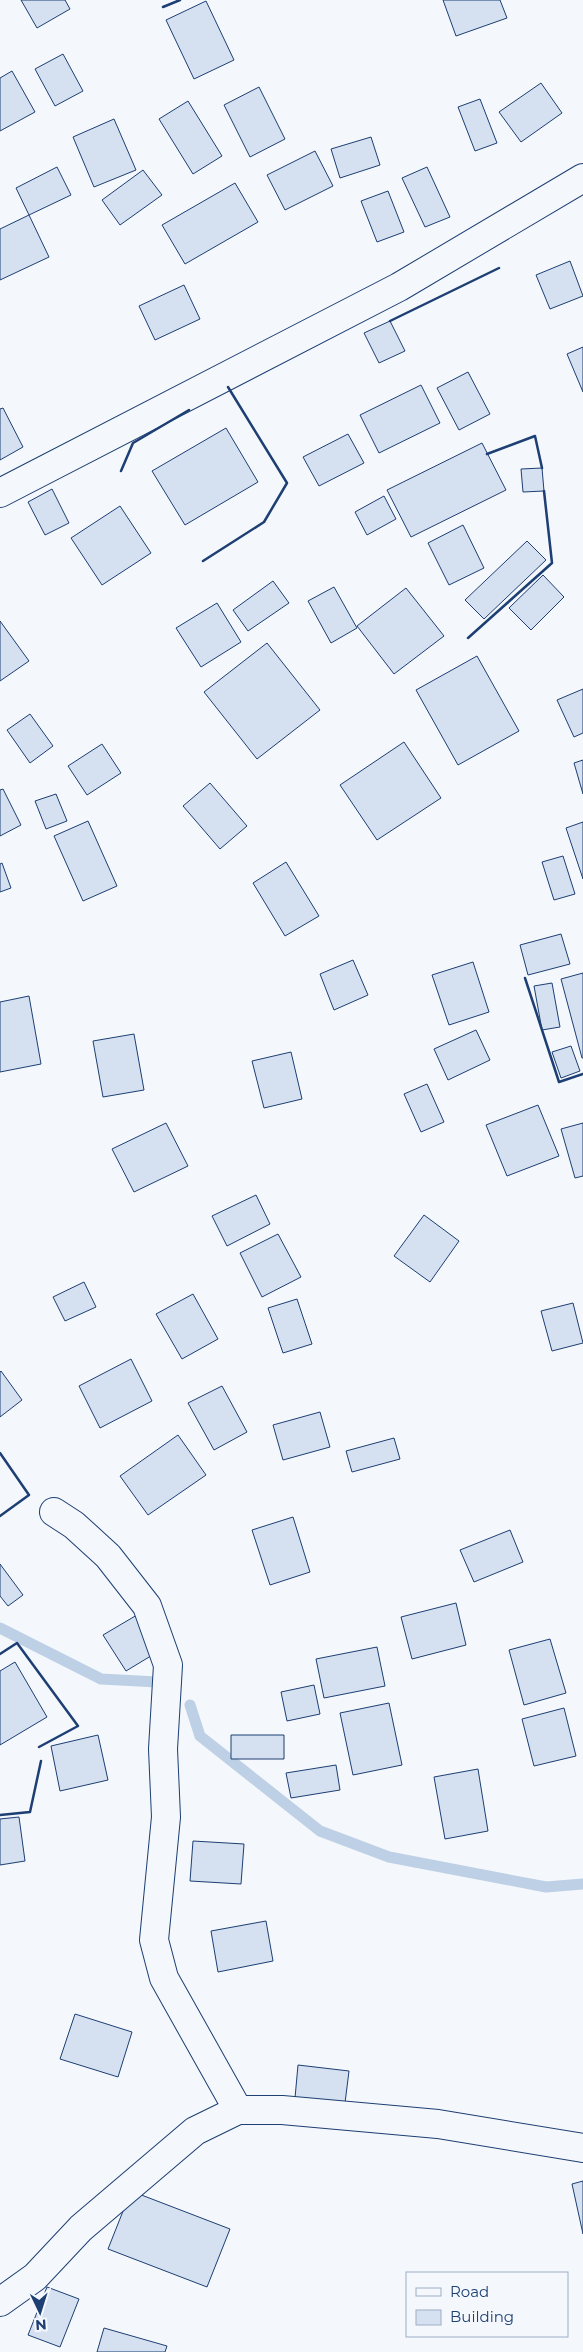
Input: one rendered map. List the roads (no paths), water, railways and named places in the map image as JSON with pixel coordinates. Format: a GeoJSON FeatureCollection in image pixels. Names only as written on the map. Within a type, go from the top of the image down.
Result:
{"type":"FeatureCollection","features":[{"type":"Feature","properties":{"kind":"street"},"geometry":{"type":"LineString","coordinates":[[0,493],[399,286],[583,178]]}},
{"type":"Feature","properties":{"kind":"street"},"geometry":{"type":"LineString","coordinates":[[54,1512],[74,1526],[108,1556],[148,1606],[168,1665],[163,1749],[166,1817],[154,1940],[164,1978],[238,2110]]}},
{"type":"Feature","properties":{"kind":"street"},"geometry":{"type":"LineString","coordinates":[[0,2302],[35,2277],[81,2228],[194,2132],[238,2110],[282,2110],[438,2124],[583,2148]]}},
{"type":"Feature","properties":{"kind":"waterway"},"geometry":{"type":"LineString","coordinates":[[0,1628],[101,1679],[157,1682]]}},
{"type":"Feature","properties":{"kind":"waterway"},"geometry":{"type":"LineString","coordinates":[[190,1705],[200,1736],[320,1831],[389,1857],[546,1887],[583,1884]]}}]}
